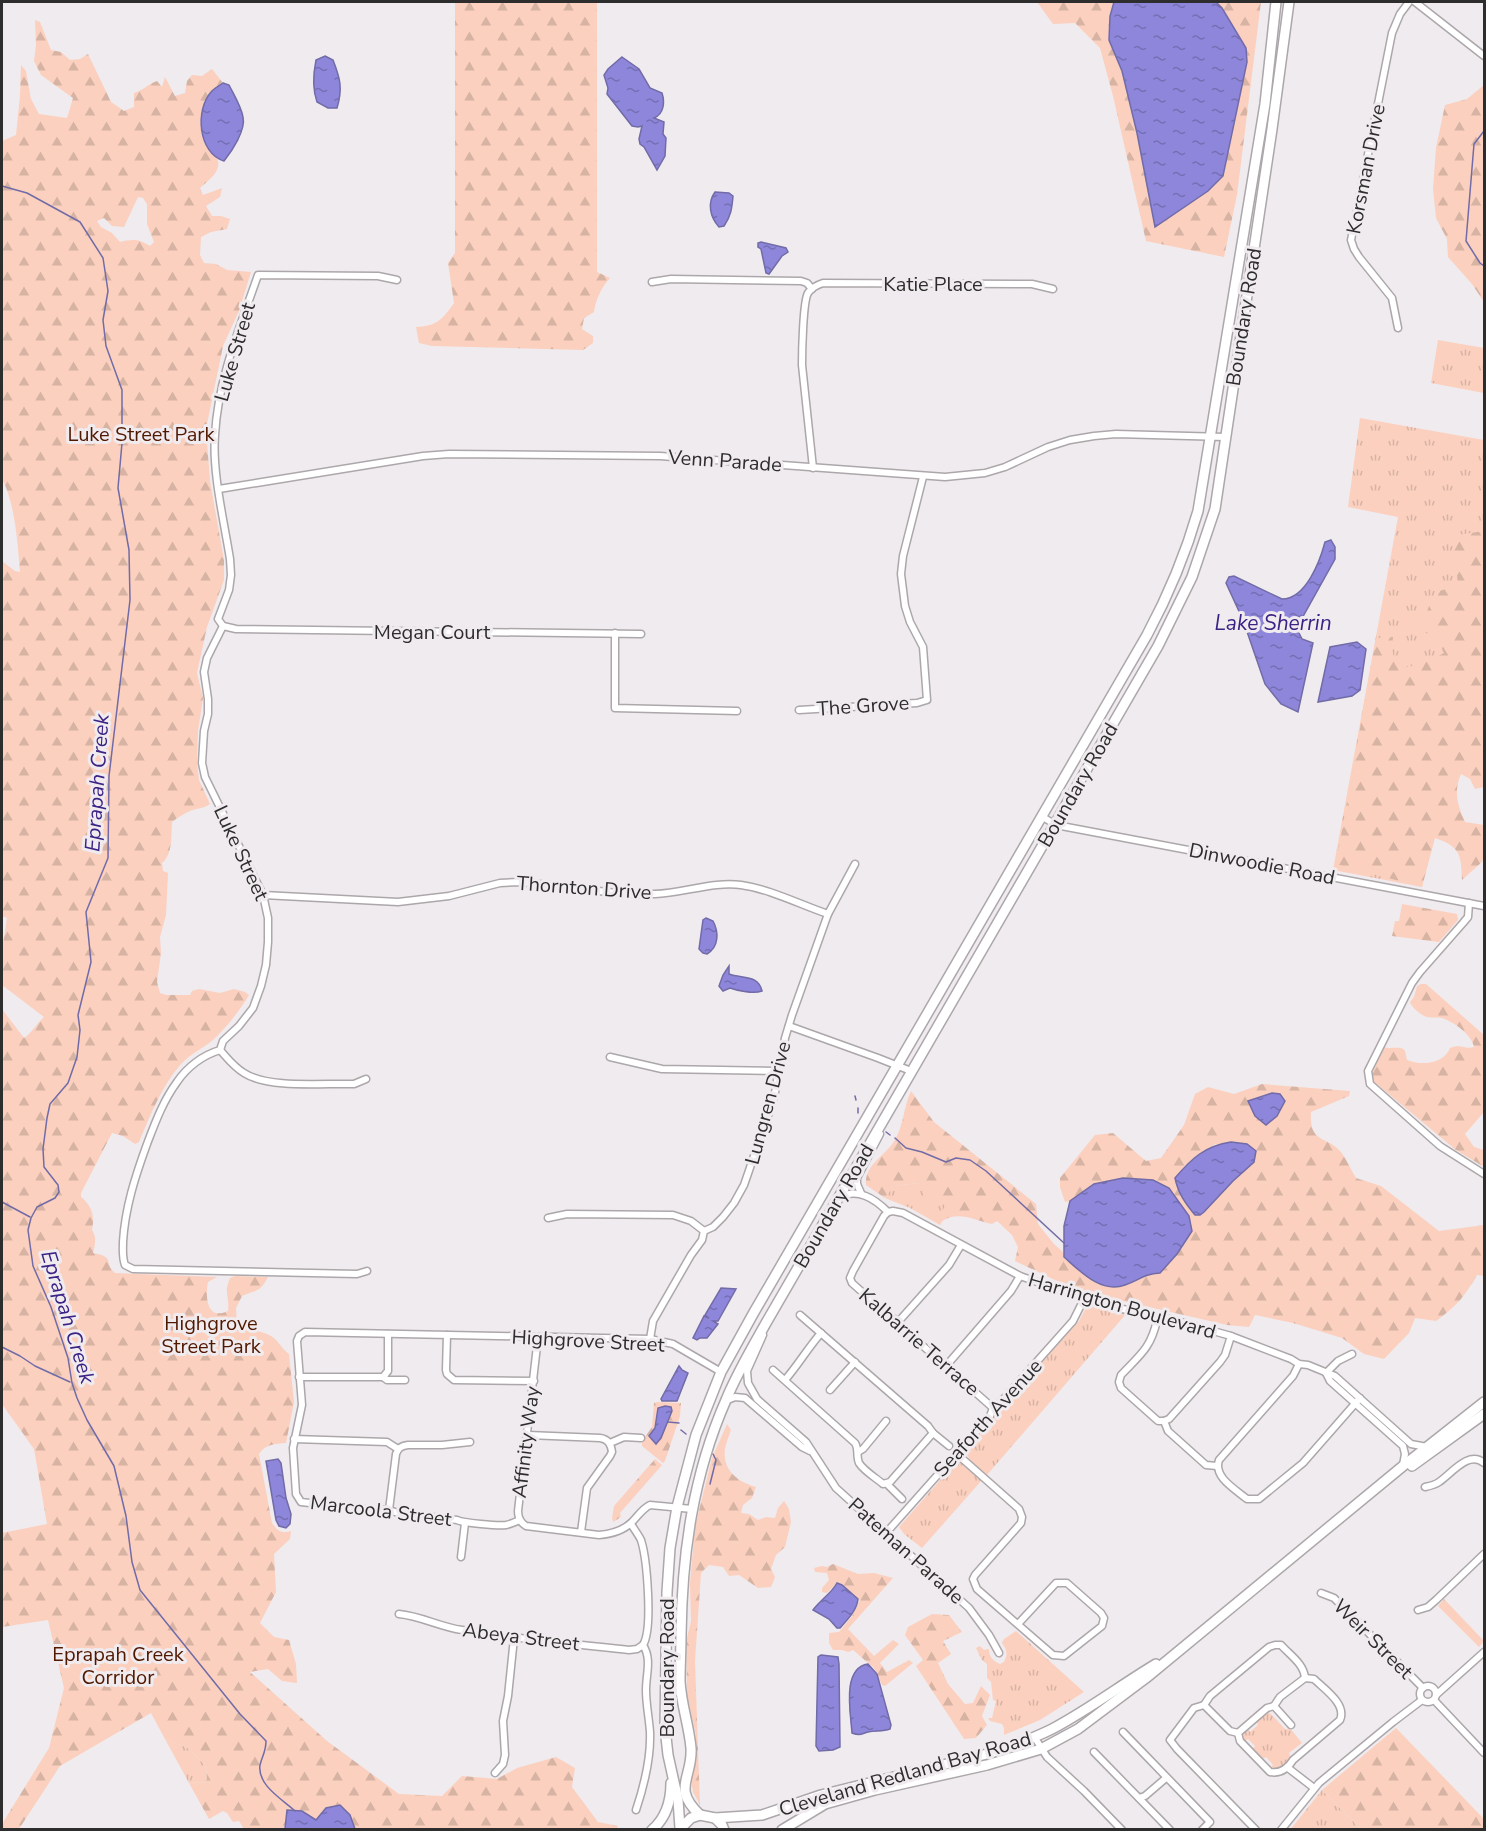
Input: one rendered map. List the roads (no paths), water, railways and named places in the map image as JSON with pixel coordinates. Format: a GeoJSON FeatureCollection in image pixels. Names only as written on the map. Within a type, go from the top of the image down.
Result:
{"type":"FeatureCollection","features":[{"type":"Feature","properties":{"kind":"highway","name":"Boundary Road"},"geometry":{"type":"LineString","coordinates":[[680,1829],[678,1800],[665,1728],[667,1592],[670,1548],[677,1507],[696,1435],[721,1372],[753,1314],[1147,635],[1176,577],[1198,511],[1264,105],[1276,2]]}},
{"type":"Feature","properties":{"kind":"highway","name":"Boundary Road"},"geometry":{"type":"LineString","coordinates":[[700,1815],[690,1805],[686,1796],[684,1781],[691,1750],[682,1705],[680,1680],[684,1562],[701,1470],[725,1401],[740,1370],[911,1071],[1056,825],[1158,646],[1192,577],[1215,509],[1289,2]]}},
{"type":"Feature","properties":{"kind":"highway","name":"Cleveland Redland Bay Road"},"geometry":{"type":"LineString","coordinates":[[783,1830],[825,1804],[875,1790],[987,1765],[1041,1749],[1078,1729],[1146,1678],[1403,1466],[1485,1402]]}},
{"type":"Feature","properties":{"kind":"highway","name":"Cleveland Redland Bay Road"},"geometry":{"type":"LineString","coordinates":[[1374,1490],[1405,1471],[1485,1414]]}},
{"type":"Feature","properties":{"kind":"highway","name":"Cleveland Redland Bay Road"},"geometry":{"type":"LineString","coordinates":[[700,1815],[715,1818],[762,1815],[821,1795],[991,1754],[1035,1738],[1064,1723],[1178,1650]]}},
{"type":"Feature","properties":{"kind":"highway"},"geometry":{"type":"LineString","coordinates":[[652,1830],[668,1806],[671,1792],[670,1765]]}},
{"type":"Feature","properties":{"kind":"highway"},"geometry":{"type":"LineString","coordinates":[[680,1829],[691,1818],[700,1815]]}},
{"type":"Feature","properties":{"kind":"highway"},"geometry":{"type":"LineString","coordinates":[[715,1818],[724,1830]]}},
{"type":"Feature","properties":{"kind":"street","name":"Korsman Drive"},"geometry":{"type":"LineString","coordinates":[[1398,328],[1392,298],[1359,257],[1352,240],[1392,33],[1400,14],[1409,2]]}},
{"type":"Feature","properties":{"kind":"street"},"geometry":{"type":"LineString","coordinates":[[1415,2],[1485,56]]}},
{"type":"Feature","properties":{"kind":"street","name":"Luke Street"},"geometry":{"type":"LineString","coordinates":[[368,1271],[357,1274],[133,1269],[125,1265],[122,1258],[123,1230],[130,1194],[165,1100],[190,1067],[208,1053],[220,1050],[223,1041],[253,1008],[266,965],[268,918],[263,895],[205,777],[202,763],[204,731],[208,714],[204,672],[207,658],[223,626],[218,619],[229,590],[231,575],[215,463],[214,436],[222,384],[258,275],[378,276],[397,280]]}},
{"type":"Feature","properties":{"kind":"street"},"geometry":{"type":"LineString","coordinates":[[652,282],[671,279],[801,280],[813,288],[807,295],[802,365],[813,468]]}},
{"type":"Feature","properties":{"kind":"street","name":"Katie Place"},"geometry":{"type":"LineString","coordinates":[[813,288],[823,283],[1032,284],[1053,289]]}},
{"type":"Feature","properties":{"kind":"street","name":"Venn Parade"},"geometry":{"type":"LineString","coordinates":[[219,489],[423,456],[449,454],[660,456],[923,477],[966,476],[1005,467],[1048,447],[1070,440],[1094,436],[1116,434],[1225,437]]}},
{"type":"Feature","properties":{"kind":"street","name":"The Grove"},"geometry":{"type":"LineString","coordinates":[[799,710],[917,703],[927,700],[923,647],[910,622],[905,606],[901,574],[903,556],[923,477]]}},
{"type":"Feature","properties":{"kind":"street","name":"Megan Court"},"geometry":{"type":"LineString","coordinates":[[223,626],[236,629],[311,631],[641,634]]}},
{"type":"Feature","properties":{"kind":"street"},"geometry":{"type":"LineString","coordinates":[[615,633],[615,708],[737,711]]}},
{"type":"Feature","properties":{"kind":"street","name":"Dinwoodie Road"},"geometry":{"type":"LineString","coordinates":[[1041,816],[1056,825],[1485,906]]}},
{"type":"Feature","properties":{"kind":"street","name":"Lungren Drive"},"geometry":{"type":"LineString","coordinates":[[650,1339],[653,1321],[702,1240],[704,1231],[713,1227],[723,1217],[744,1185],[772,1104],[777,1084],[777,1071],[789,1026],[828,914],[855,864]]}},
{"type":"Feature","properties":{"kind":"street","name":"Thornton Drive"},"geometry":{"type":"LineString","coordinates":[[263,895],[398,902],[449,896],[500,883],[519,882],[656,894],[682,892],[723,884],[755,888],[828,914]]}},
{"type":"Feature","properties":{"kind":"street"},"geometry":{"type":"LineString","coordinates":[[1470,903],[1468,917],[1412,983],[1368,1071],[1368,1077],[1370,1084],[1440,1146],[1485,1174]]}},
{"type":"Feature","properties":{"kind":"street"},"geometry":{"type":"LineString","coordinates":[[789,1026],[911,1071]]}},
{"type":"Feature","properties":{"kind":"street"},"geometry":{"type":"LineString","coordinates":[[220,1050],[244,1074],[267,1082],[354,1084],[366,1079]]}},
{"type":"Feature","properties":{"kind":"street"},"geometry":{"type":"LineString","coordinates":[[610,1057],[662,1069],[777,1071]]}},
{"type":"Feature","properties":{"kind":"street"},"geometry":{"type":"LineString","coordinates":[[838,1197],[850,1193],[861,1193],[857,1178],[899,1093]]}},
{"type":"Feature","properties":{"kind":"street","name":"Harrington Boulevard"},"geometry":{"type":"LineString","coordinates":[[861,1193],[888,1212],[903,1213],[1020,1276],[1084,1299],[1144,1314],[1157,1320],[1170,1319],[1231,1336],[1299,1364],[1326,1372]]}},
{"type":"Feature","properties":{"kind":"street","name":"Kalbarrie Terrace"},"geometry":{"type":"LineString","coordinates":[[888,1212],[850,1278],[852,1283],[890,1317],[899,1321],[905,1330],[993,1408]]}},
{"type":"Feature","properties":{"kind":"street"},"geometry":{"type":"LineString","coordinates":[[548,1218],[567,1214],[673,1215],[691,1221],[704,1231]]}},
{"type":"Feature","properties":{"kind":"street"},"geometry":{"type":"LineString","coordinates":[[899,1321],[949,1265],[961,1245]]}},
{"type":"Feature","properties":{"kind":"street"},"geometry":{"type":"LineString","coordinates":[[946,1366],[1011,1291],[1020,1276]]}},
{"type":"Feature","properties":{"kind":"street","name":"Seaforth Avenue"},"geometry":{"type":"LineString","coordinates":[[886,1533],[990,1416],[993,1408],[1073,1321],[1084,1299]]}},
{"type":"Feature","properties":{"kind":"street"},"geometry":{"type":"LineString","coordinates":[[800,1315],[948,1446]]}},
{"type":"Feature","properties":{"kind":"street"},"geometry":{"type":"LineString","coordinates":[[1157,1320],[1149,1344],[1122,1375],[1119,1382],[1128,1395],[1158,1420],[1169,1419],[1220,1362],[1225,1355],[1231,1336]]}},
{"type":"Feature","properties":{"kind":"street","name":"Pateman Parade"},"geometry":{"type":"LineString","coordinates":[[766,1323],[762,1338],[747,1371],[748,1383],[757,1399],[806,1442],[836,1488],[969,1608],[999,1653]]}},
{"type":"Feature","properties":{"kind":"street","name":"Highgrove Street"},"geometry":{"type":"LineString","coordinates":[[299,1336],[305,1332],[650,1339],[673,1344],[721,1372]]}},
{"type":"Feature","properties":{"kind":"street"},"geometry":{"type":"LineString","coordinates":[[785,1380],[821,1333]]}},
{"type":"Feature","properties":{"kind":"street"},"geometry":{"type":"LineString","coordinates":[[383,1377],[388,1371],[388,1334]]}},
{"type":"Feature","properties":{"kind":"street"},"geometry":{"type":"LineString","coordinates":[[447,1335],[446,1370],[454,1380],[534,1381]]}},
{"type":"Feature","properties":{"kind":"street","name":"Marcoola Street"},"geometry":{"type":"LineString","coordinates":[[299,1336],[297,1341],[302,1405],[294,1439],[296,1494],[301,1502],[389,1510],[465,1523],[507,1525],[520,1520]]}},
{"type":"Feature","properties":{"kind":"street","name":"Affinity Way"},"geometry":{"type":"LineString","coordinates":[[538,1337],[518,1511],[520,1520],[526,1526],[599,1535],[611,1534],[631,1524],[644,1508],[650,1505],[677,1507]]}},
{"type":"Feature","properties":{"kind":"street"},"geometry":{"type":"LineString","coordinates":[[1352,1354],[1338,1361],[1326,1372],[1330,1381],[1411,1444],[1428,1447]]}},
{"type":"Feature","properties":{"kind":"street"},"geometry":{"type":"LineString","coordinates":[[830,1390],[855,1362]]}},
{"type":"Feature","properties":{"kind":"street"},"geometry":{"type":"LineString","coordinates":[[1299,1364],[1293,1376],[1219,1460],[1218,1474],[1247,1499],[1258,1499],[1302,1463],[1358,1401]]}},
{"type":"Feature","properties":{"kind":"street"},"geometry":{"type":"LineString","coordinates":[[773,1370],[855,1443],[861,1465],[902,1499]]}},
{"type":"Feature","properties":{"kind":"street"},"geometry":{"type":"LineString","coordinates":[[299,1377],[383,1377],[387,1380],[405,1380]]}},
{"type":"Feature","properties":{"kind":"street","name":"Pateman Parade"},"geometry":{"type":"LineString","coordinates":[[725,1401],[735,1397],[745,1398],[802,1447],[811,1452]]}},
{"type":"Feature","properties":{"kind":"street"},"geometry":{"type":"LineString","coordinates":[[1358,1401],[1403,1446],[1405,1454],[1403,1466]]}},
{"type":"Feature","properties":{"kind":"street"},"geometry":{"type":"LineString","coordinates":[[858,1452],[886,1421]]}},
{"type":"Feature","properties":{"kind":"street"},"geometry":{"type":"LineString","coordinates":[[1164,1421],[1168,1431],[1206,1465],[1217,1466]]}},
{"type":"Feature","properties":{"kind":"street"},"geometry":{"type":"LineString","coordinates":[[886,1484],[933,1433]]}},
{"type":"Feature","properties":{"kind":"street"},"geometry":{"type":"LineString","coordinates":[[528,1435],[600,1438],[610,1443],[612,1452],[610,1456],[587,1488],[581,1532]]}},
{"type":"Feature","properties":{"kind":"street"},"geometry":{"type":"LineString","coordinates":[[610,1443],[624,1437],[641,1438]]}},
{"type":"Feature","properties":{"kind":"street"},"geometry":{"type":"LineString","coordinates":[[294,1439],[387,1442],[398,1449]]}},
{"type":"Feature","properties":{"kind":"street"},"geometry":{"type":"LineString","coordinates":[[389,1510],[396,1454],[402,1445],[470,1442]]}},
{"type":"Feature","properties":{"kind":"street"},"geometry":{"type":"LineString","coordinates":[[957,1454],[1021,1512],[1020,1523],[973,1579],[977,1589],[1053,1655],[1059,1657],[1068,1654],[1102,1626],[1104,1618],[1067,1583],[1061,1582],[1056,1583],[1018,1624]]}},
{"type":"Feature","properties":{"kind":"street"},"geometry":{"type":"LineString","coordinates":[[1425,1487],[1436,1485],[1469,1459],[1476,1458],[1485,1464]]}},
{"type":"Feature","properties":{"kind":"street"},"geometry":{"type":"LineString","coordinates":[[677,1507],[692,1509]]}},
{"type":"Feature","properties":{"kind":"street"},"geometry":{"type":"LineString","coordinates":[[461,1557],[465,1523]]}},
{"type":"Feature","properties":{"kind":"street","name":"Boundary Road"},"geometry":{"type":"LineString","coordinates":[[631,1524],[640,1540],[646,1565],[648,1632],[643,1645],[649,1660],[646,1687],[650,1739],[644,1783],[636,1810]]}},
{"type":"Feature","properties":{"kind":"street"},"geometry":{"type":"LineString","coordinates":[[1418,1610],[1428,1607],[1485,1554]]}},
{"type":"Feature","properties":{"kind":"street","name":"Weir Street"},"geometry":{"type":"LineString","coordinates":[[1321,1593],[1334,1598],[1427,1688]]}},
{"type":"Feature","properties":{"kind":"street","name":"Abeya Street"},"geometry":{"type":"LineString","coordinates":[[399,1614],[415,1616],[459,1630],[514,1638],[629,1650],[643,1645]]}},
{"type":"Feature","properties":{"kind":"street"},"geometry":{"type":"LineString","coordinates":[[495,1773],[503,1764],[505,1755],[503,1721],[514,1638]]}},
{"type":"Feature","properties":{"kind":"street"},"geometry":{"type":"LineString","coordinates":[[1256,1830],[1170,1740],[1194,1708],[1204,1705],[1209,1696],[1275,1644],[1281,1645],[1302,1666],[1305,1678]]}},
{"type":"Feature","properties":{"kind":"street"},"geometry":{"type":"LineString","coordinates":[[1422,1700],[1420,1695],[1427,1688],[1457,1678],[1485,1652]]}},
{"type":"Feature","properties":{"kind":"street"},"geometry":{"type":"LineString","coordinates":[[1305,1678],[1314,1679],[1341,1707],[1343,1713],[1340,1719],[1293,1760],[1288,1768],[1276,1773],[1270,1772],[1240,1741],[1238,1733],[1267,1708],[1274,1706],[1280,1697],[1305,1678]]}},
{"type":"Feature","properties":{"kind":"street"},"geometry":{"type":"LineString","coordinates":[[1422,1700],[1429,1702],[1449,1682]]}},
{"type":"Feature","properties":{"kind":"street"},"geometry":{"type":"LineString","coordinates":[[1427,1688],[1435,1690],[1435,1697],[1485,1753]]}},
{"type":"Feature","properties":{"kind":"street"},"geometry":{"type":"LineString","coordinates":[[1281,1830],[1314,1788],[1422,1700]]}},
{"type":"Feature","properties":{"kind":"street"},"geometry":{"type":"LineString","coordinates":[[1204,1705],[1230,1731],[1238,1733]]}},
{"type":"Feature","properties":{"kind":"street"},"geometry":{"type":"LineString","coordinates":[[1274,1706],[1291,1725]]}},
{"type":"Feature","properties":{"kind":"street"},"geometry":{"type":"LineString","coordinates":[[1123,1732],[1210,1822],[1202,1830]]}},
{"type":"Feature","properties":{"kind":"street"},"geometry":{"type":"LineString","coordinates":[[1035,1738],[1047,1757],[1122,1830]]}},
{"type":"Feature","properties":{"kind":"street"},"geometry":{"type":"LineString","coordinates":[[1094,1752],[1170,1830]]}},
{"type":"Feature","properties":{"kind":"street"},"geometry":{"type":"LineString","coordinates":[[1288,1768],[1314,1788]]}},
{"type":"Feature","properties":{"kind":"street"},"geometry":{"type":"LineString","coordinates":[[1139,1798],[1145,1796],[1166,1778]]}},
{"type":"Feature","properties":{"kind":"water"},"geometry":{"type":"Polygon","coordinates":[[[1114,2],[1216,2],[1246,48],[1247,62],[1223,176],[1208,191],[1155,227],[1137,133],[1122,71],[1109,40],[1110,16],[1114,2]]]}},
{"type":"Feature","properties":{"kind":"water"},"geometry":{"type":"Polygon","coordinates":[[[325,56],[333,60],[339,78],[340,95],[337,108],[328,108],[317,102],[315,97],[316,60],[325,56]]]}},
{"type":"Feature","properties":{"kind":"water"},"geometry":{"type":"Polygon","coordinates":[[[622,57],[639,69],[650,88],[662,93],[663,107],[660,114],[654,118],[664,122],[665,156],[657,170],[640,144],[642,126],[632,126],[607,94],[608,88],[604,75],[622,57]]]}},
{"type":"Feature","properties":{"kind":"water"},"geometry":{"type":"Polygon","coordinates":[[[223,83],[229,85],[242,113],[243,122],[238,140],[224,161],[209,149],[204,140],[201,120],[206,100],[212,91],[223,83]]]}},
{"type":"Feature","properties":{"kind":"water"},"geometry":{"type":"Polygon","coordinates":[[[715,192],[729,193],[733,196],[728,219],[724,226],[719,227],[713,219],[711,210],[711,201],[715,192]]]}},
{"type":"Feature","properties":{"kind":"water"},"geometry":{"type":"Polygon","coordinates":[[[758,243],[786,248],[788,252],[782,256],[769,274],[766,273],[761,249],[758,247],[758,243]]]}},
{"type":"Feature","properties":{"kind":"water","name":"Lake Sherrin"},"geometry":{"type":"Polygon","coordinates":[[[1331,540],[1335,547],[1335,559],[1300,622],[1299,633],[1302,639],[1313,643],[1298,712],[1281,704],[1265,684],[1243,620],[1226,583],[1229,577],[1234,576],[1282,599],[1291,597],[1298,593],[1311,578],[1325,542],[1331,540]]]}},
{"type":"Feature","properties":{"kind":"water"},"geometry":{"type":"Polygon","coordinates":[[[1357,642],[1366,649],[1360,690],[1352,696],[1318,702],[1330,647],[1357,642]]]}},
{"type":"Feature","properties":{"kind":"water"},"geometry":{"type":"Polygon","coordinates":[[[706,918],[713,921],[717,934],[714,947],[707,954],[699,949],[703,920],[706,918]]]}},
{"type":"Feature","properties":{"kind":"water"},"geometry":{"type":"Polygon","coordinates":[[[729,966],[729,974],[753,979],[762,991],[746,992],[730,988],[723,991],[719,986],[729,966]]]}},
{"type":"Feature","properties":{"kind":"water"},"geometry":{"type":"Polygon","coordinates":[[[1272,1093],[1280,1094],[1285,1101],[1277,1116],[1266,1125],[1255,1116],[1248,1101],[1272,1093]]]}},
{"type":"Feature","properties":{"kind":"water"},"geometry":{"type":"Polygon","coordinates":[[[1231,1142],[1247,1144],[1256,1151],[1254,1162],[1204,1212],[1195,1215],[1182,1198],[1175,1178],[1187,1164],[1206,1150],[1231,1142]]]}},
{"type":"Feature","properties":{"kind":"water"},"geometry":{"type":"Polygon","coordinates":[[[1123,1178],[1153,1180],[1169,1188],[1189,1216],[1192,1231],[1177,1254],[1160,1273],[1116,1287],[1099,1284],[1092,1280],[1064,1257],[1064,1226],[1070,1201],[1094,1184],[1123,1178]]]}},
{"type":"Feature","properties":{"kind":"water"},"geometry":{"type":"Polygon","coordinates":[[[721,1288],[736,1289],[718,1321],[713,1321],[718,1324],[707,1338],[697,1340],[693,1338],[704,1316],[709,1318],[705,1315],[721,1288]]]}},
{"type":"Feature","properties":{"kind":"water"},"geometry":{"type":"Polygon","coordinates":[[[679,1366],[688,1373],[677,1401],[662,1401],[661,1399],[679,1366]]]}},
{"type":"Feature","properties":{"kind":"water"},"geometry":{"type":"Polygon","coordinates":[[[671,1407],[672,1411],[661,1438],[656,1444],[649,1436],[655,1428],[658,1408],[671,1407]]]}},
{"type":"Feature","properties":{"kind":"water"},"geometry":{"type":"Polygon","coordinates":[[[278,1459],[281,1463],[286,1498],[291,1514],[290,1524],[286,1528],[279,1526],[276,1520],[266,1461],[278,1459]]]}},
{"type":"Feature","properties":{"kind":"water"},"geometry":{"type":"Polygon","coordinates":[[[837,1583],[858,1599],[854,1611],[840,1628],[813,1610],[837,1583]]]}},
{"type":"Feature","properties":{"kind":"water"},"geometry":{"type":"Polygon","coordinates":[[[821,1655],[838,1657],[840,1747],[819,1751],[816,1746],[818,1657],[821,1655]]]}},
{"type":"Feature","properties":{"kind":"water"},"geometry":{"type":"Polygon","coordinates":[[[868,1664],[877,1674],[891,1725],[887,1730],[857,1734],[852,1733],[851,1683],[860,1667],[868,1664]]]}},
{"type":"Feature","properties":{"kind":"water"},"geometry":{"type":"Polygon","coordinates":[[[340,1805],[350,1815],[355,1829],[285,1829],[287,1810],[302,1811],[316,1820],[326,1808],[340,1805]]]}},
{"type":"Feature","properties":{"kind":"waterway"},"geometry":{"type":"LineString","coordinates":[[1484,131],[1474,144],[1466,241],[1484,266]]}},
{"type":"Feature","properties":{"kind":"waterway","name":"Eprapah Creek"},"geometry":{"type":"LineString","coordinates":[[2,186],[27,193],[80,222],[103,258],[108,291],[103,320],[106,346],[122,390],[122,443],[118,488],[129,550],[130,600],[109,776],[108,858],[86,912],[91,962],[78,1015],[80,1030],[77,1057],[68,1083],[50,1104],[47,1118],[43,1149],[44,1167],[58,1185],[59,1192],[55,1198],[37,1207],[31,1218],[28,1230],[33,1266],[51,1307],[68,1358],[77,1398],[114,1466],[126,1516],[132,1562],[140,1590],[240,1714],[266,1741],[260,1765],[262,1779],[295,1811]]}},
{"type":"Feature","properties":{"kind":"waterway"},"geometry":{"type":"LineString","coordinates":[[855,1096],[856,1100]]}},
{"type":"Feature","properties":{"kind":"waterway"},"geometry":{"type":"LineString","coordinates":[[858,1108],[858,1113]]}},
{"type":"Feature","properties":{"kind":"waterway"},"geometry":{"type":"LineString","coordinates":[[886,1132],[890,1135]]}},
{"type":"Feature","properties":{"kind":"waterway"},"geometry":{"type":"LineString","coordinates":[[895,1138],[906,1148],[946,1162],[956,1158],[970,1160],[986,1171],[1064,1243]]}},
{"type":"Feature","properties":{"kind":"waterway"},"geometry":{"type":"LineString","coordinates":[[2,1202],[30,1217]]}},
{"type":"Feature","properties":{"kind":"waterway"},"geometry":{"type":"LineString","coordinates":[[2,1347],[70,1382]]}},
{"type":"Feature","properties":{"kind":"waterway"},"geometry":{"type":"LineString","coordinates":[[668,1422],[679,1423]]}},
{"type":"Feature","properties":{"kind":"waterway"},"geometry":{"type":"LineString","coordinates":[[681,1430],[686,1434]]}},
{"type":"Feature","properties":{"kind":"waterway"},"geometry":{"type":"LineString","coordinates":[[710,1484],[716,1460],[713,1454]]}},
{"type":"Feature","properties":{"kind":"park label","name":"Luke Street Park"},"geometry":{"type":"Point","coordinates":[141,434]}},
{"type":"Feature","properties":{"kind":"park label","name":"Highgrove Street Park"},"geometry":{"type":"Point","coordinates":[211,1334]}},
{"type":"Feature","properties":{"kind":"park label","name":"Eprapah Creek Corridor"},"geometry":{"type":"Point","coordinates":[118,1666]}}]}
